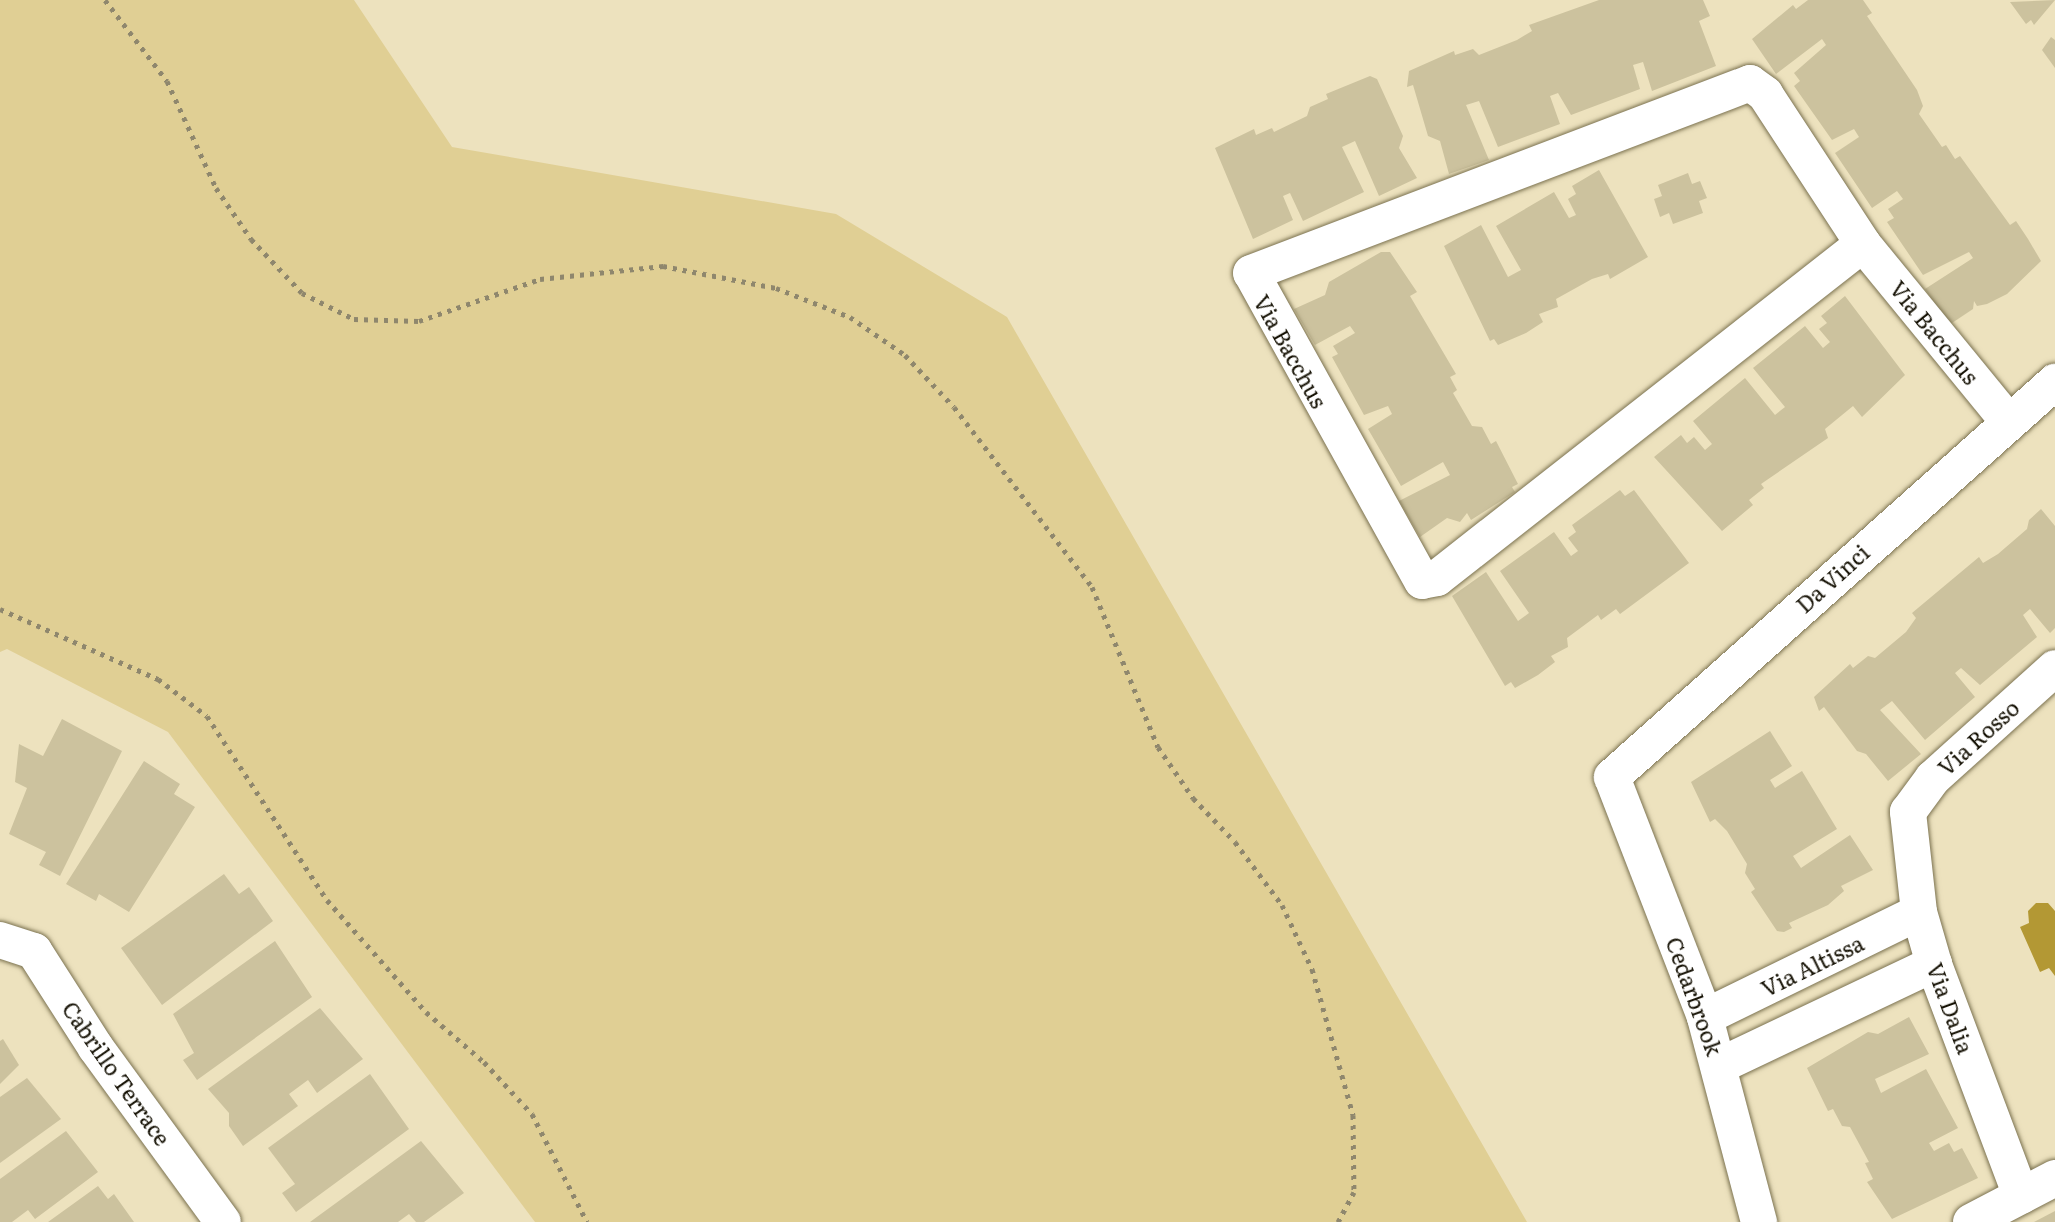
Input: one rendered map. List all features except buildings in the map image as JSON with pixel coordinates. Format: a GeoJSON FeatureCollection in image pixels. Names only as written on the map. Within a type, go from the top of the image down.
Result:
{"type":"FeatureCollection","features":[{"type":"Feature","properties":{"kind":"street","name":"Via Bacchus"},"geometry":{"type":"LineString","coordinates":[[1863,244],[1437,578],[1422,581],[1251,273],[1750,83],[1765,94],[1863,244],[2007,420]]}},
{"type":"Feature","properties":{"kind":"street","name":"Da Vinci"},"geometry":{"type":"LineString","coordinates":[[1612,777],[2007,420],[2055,382]]}},
{"type":"Feature","properties":{"kind":"street","name":"Via Rosso"},"geometry":{"type":"LineString","coordinates":[[1908,812],[1933,778],[2055,668]]}},
{"type":"Feature","properties":{"kind":"street","name":"Cedarbrook"},"geometry":{"type":"LineString","coordinates":[[1612,777],[1721,1065],[1759,1222]]}},
{"type":"Feature","properties":{"kind":"street","name":"Via Dalia"},"geometry":{"type":"LineString","coordinates":[[1908,812],[1919,912],[1934,964],[2021,1196]]}},
{"type":"Feature","properties":{"kind":"street","name":"Via Altissa"},"geometry":{"type":"LineString","coordinates":[[1705,1017],[1919,912]]}},
{"type":"Feature","properties":{"kind":"street","name":"Cabrillo Terrace"},"geometry":{"type":"LineString","coordinates":[[0,940],[34,951],[96,1048],[223,1222]]}},
{"type":"Feature","properties":{"kind":"street"},"geometry":{"type":"LineString","coordinates":[[1721,1065],[1934,964]]}},
{"type":"Feature","properties":{"kind":"street"},"geometry":{"type":"LineString","coordinates":[[1971,1222],[2055,1178]]}},
{"type":"Feature","properties":{"kind":"path"},"geometry":{"type":"LineString","coordinates":[[105,0],[167,81],[216,188],[251,239],[302,293],[354,319],[419,321],[540,279],[663,266],[776,288],[850,317],[905,355],[954,407],[1092,587],[1158,747],[1193,798],[1235,842],[1282,905],[1312,969],[1353,1115],[1354,1192],[1338,1222]]}},
{"type":"Feature","properties":{"kind":"path"},"geometry":{"type":"LineString","coordinates":[[0,609],[158,679],[207,716],[327,900],[426,1012],[484,1062],[532,1114],[587,1222]]}},
{"type":"Feature","properties":{"kind":"shaded area"},"geometry":{"type":"Polygon","coordinates":[[[0,0],[354,0],[452,147],[836,214],[1007,317],[1527,1222],[535,1222],[168,732],[7,649],[0,652],[0,0]]]}},
{"type":"Feature","properties":{"kind":"shaded area"},"geometry":{"type":"Polygon","coordinates":[[[2036,903],[2048,903],[2055,911],[2055,976],[2049,968],[2040,972],[2020,927],[2029,923],[2028,911],[2036,903]]]}}]}
